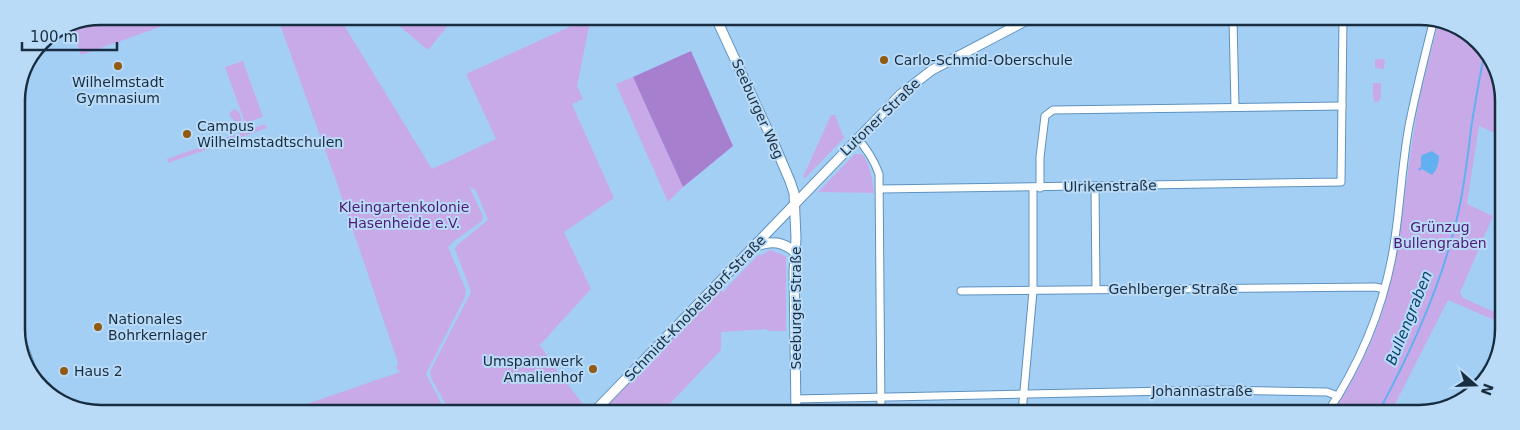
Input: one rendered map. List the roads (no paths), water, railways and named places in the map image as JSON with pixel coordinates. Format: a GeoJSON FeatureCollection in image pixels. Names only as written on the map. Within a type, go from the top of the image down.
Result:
{"type":"FeatureCollection","features":[{"type":"Feature","properties":{"kind":"street","name":"Seeburger Weg"},"geometry":{"type":"LineString","coordinates":[[719,25],[790,181],[794,203]]}},
{"type":"Feature","properties":{"kind":"street","name":"Lutoner Straße"},"geometry":{"type":"LineString","coordinates":[[794,203],[894,100],[927,73],[1018,25]]}},
{"type":"Feature","properties":{"kind":"street"},"geometry":{"type":"LineString","coordinates":[[1233,25],[1235,107]]}},
{"type":"Feature","properties":{"kind":"street"},"geometry":{"type":"LineString","coordinates":[[1023,405],[1033,290],[1036,188],[1045,116],[1053,110],[1342,106],[1343,25]]}},
{"type":"Feature","properties":{"kind":"street"},"geometry":{"type":"LineString","coordinates":[[1332,405],[1368,339],[1384,289],[1392,256],[1409,126],[1432,26]]}},
{"type":"Feature","properties":{"kind":"street","name":"Ulrikenstraße"},"geometry":{"type":"LineString","coordinates":[[880,189],[1341,182],[1342,106]]}},
{"type":"Feature","properties":{"kind":"street"},"geometry":{"type":"LineString","coordinates":[[857,138],[873,159],[879,174],[881,405]]}},
{"type":"Feature","properties":{"kind":"street"},"geometry":{"type":"LineString","coordinates":[[1095,186],[1096,289]]}},
{"type":"Feature","properties":{"kind":"street","name":"Schmidt-Knobelsdorf-Straße"},"geometry":{"type":"LineString","coordinates":[[601,405],[754,247],[794,203]]}},
{"type":"Feature","properties":{"kind":"street","name":"Seeburger Straße"},"geometry":{"type":"LineString","coordinates":[[794,203],[796,405]]}},
{"type":"Feature","properties":{"kind":"street"},"geometry":{"type":"LineString","coordinates":[[754,247],[766,242],[774,242],[782,244],[795,252]]}},
{"type":"Feature","properties":{"kind":"street","name":"Gehlberger Straße"},"geometry":{"type":"LineString","coordinates":[[961,291],[1375,287],[1384,289]]}},
{"type":"Feature","properties":{"kind":"street","name":"Johannastraße"},"geometry":{"type":"LineString","coordinates":[[796,399],[1217,390],[1327,392],[1338,396]]}},
{"type":"Feature","properties":{"kind":"water"},"geometry":{"type":"Polygon","coordinates":[[[1432,151],[1439,156],[1439,161],[1432,175],[1422,169],[1419,171],[1418,169],[1421,167],[1422,155],[1432,151]]]}},
{"type":"Feature","properties":{"kind":"waterway","name":"Bullengraben"},"geometry":{"type":"LineString","coordinates":[[1382,405],[1426,312],[1437,285],[1454,231],[1462,195],[1483,61]]}},
{"type":"Feature","properties":{"kind":"place","name":"Carlo-Schmid-Oberschule"},"geometry":{"type":"Point","coordinates":[884,60]}},
{"type":"Feature","properties":{"kind":"place","name":"Wilhelmstadt Gymnasium"},"geometry":{"type":"Point","coordinates":[118,66]}},
{"type":"Feature","properties":{"kind":"place","name":"Campus Wilhelmstadtschulen"},"geometry":{"type":"Point","coordinates":[187,134]}},
{"type":"Feature","properties":{"kind":"place","name":"Nationales Bohrkernlager"},"geometry":{"type":"Point","coordinates":[98,327]}},
{"type":"Feature","properties":{"kind":"place","name":"Umspannwerk Amalienhof"},"geometry":{"type":"Point","coordinates":[593,369]}},
{"type":"Feature","properties":{"kind":"place","name":"Haus 2"},"geometry":{"type":"Point","coordinates":[64,371]}},
{"type":"Feature","properties":{"kind":"park label","name":"Kleingartenkolonie Hasenheide e.V."},"geometry":{"type":"Point","coordinates":[404,216]}},
{"type":"Feature","properties":{"kind":"park label","name":"Grünzug Bullengraben"},"geometry":{"type":"Point","coordinates":[1440,236]}}]}
